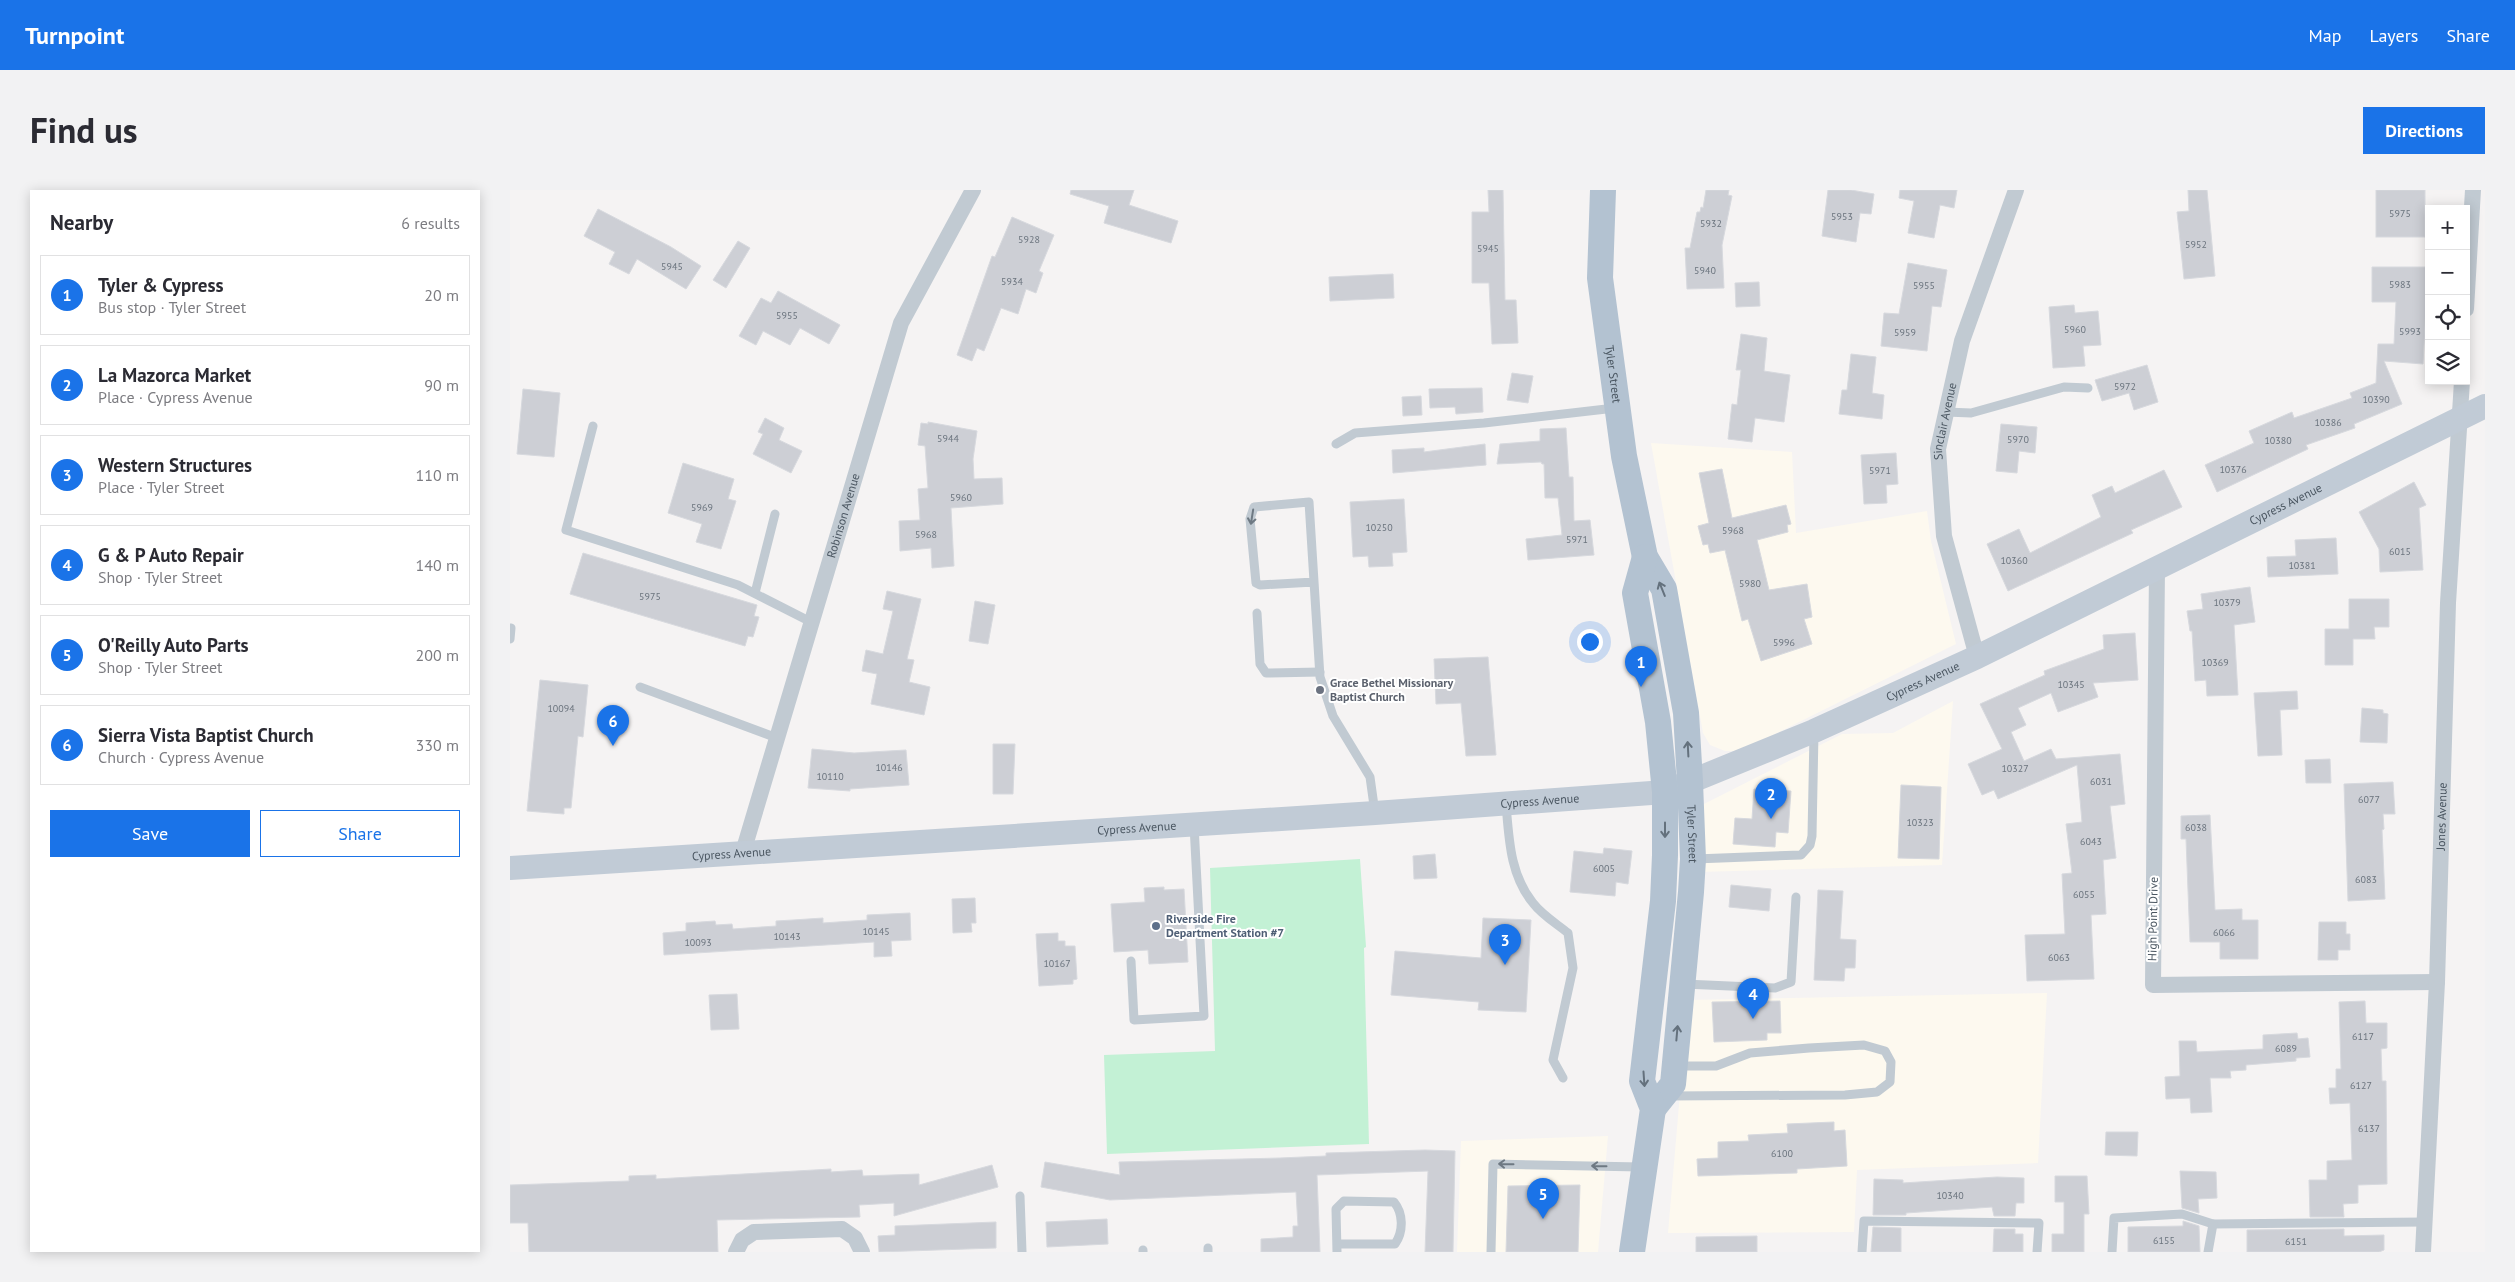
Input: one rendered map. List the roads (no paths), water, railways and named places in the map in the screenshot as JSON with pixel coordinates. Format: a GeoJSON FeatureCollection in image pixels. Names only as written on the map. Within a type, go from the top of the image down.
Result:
{"type":"FeatureCollection","features":[{"type":"Feature","properties":{"kind":"main road","name":"Tyler Street"},"geometry":{"type":"LineString","coordinates":[[1603,190],[1600,278],[1624,456],[1645,557],[1664,589],[1686,713],[1693,859],[1673,1084],[1658,1102],[1644,1167],[1632,1252]]}},
{"type":"Feature","properties":{"kind":"main road","name":"Tyler Street"},"geometry":{"type":"LineString","coordinates":[[1645,557],[1635,593],[1658,722],[1665,792],[1663,901],[1642,1081],[1658,1102]]}},
{"type":"Feature","properties":{"kind":"street","name":"Robinson Avenue"},"geometry":{"type":"LineString","coordinates":[[743,852],[901,323],[973,190]]}},
{"type":"Feature","properties":{"kind":"street","name":"Sinclair Avenue"},"geometry":{"type":"LineString","coordinates":[[1977,657],[1944,536],[1938,449],[1962,341],[2016,190]]}},
{"type":"Feature","properties":{"kind":"street"},"geometry":{"type":"LineString","coordinates":[[2467,295],[2473,190]]}},
{"type":"Feature","properties":{"kind":"street","name":"Jones Avenue"},"geometry":{"type":"LineString","coordinates":[[2423,1252],[2436,982],[2448,603],[2462,385]]}},
{"type":"Feature","properties":{"kind":"street","name":"Cypress Avenue"},"geometry":{"type":"LineString","coordinates":[[510,868],[1375,813],[1665,792],[1814,731],[1977,657],[2485,406]]}},
{"type":"Feature","properties":{"kind":"street","name":"High Point Drive"},"geometry":{"type":"LineString","coordinates":[[2157,568],[2152,986],[2436,982]]}},
{"type":"Feature","properties":{"kind":"street"},"geometry":{"type":"LineString","coordinates":[[737,1249],[748,1236],[761,1231],[842,1229],[850,1234],[858,1243],[862,1252]]}},
{"type":"Feature","properties":{"kind":"lane"},"geometry":{"type":"LineString","coordinates":[[1946,412],[1971,412],[2064,387],[2088,388]]}},
{"type":"Feature","properties":{"kind":"lane"},"geometry":{"type":"LineString","coordinates":[[1336,444],[1355,433],[1484,423],[1618,408]]}},
{"type":"Feature","properties":{"kind":"lane"},"geometry":{"type":"LineString","coordinates":[[593,426],[566,530],[738,585],[811,622]]}},
{"type":"Feature","properties":{"kind":"lane"},"geometry":{"type":"LineString","coordinates":[[1314,582],[1256,583],[1250,519],[1254,507],[1309,502],[1320,672],[1333,716],[1370,777],[1375,813]]}},
{"type":"Feature","properties":{"kind":"lane"},"geometry":{"type":"LineString","coordinates":[[755,593],[775,514]]}},
{"type":"Feature","properties":{"kind":"lane"},"geometry":{"type":"LineString","coordinates":[[1257,613],[1260,664],[1266,674],[1320,672]]}},
{"type":"Feature","properties":{"kind":"lane"},"geometry":{"type":"LineString","coordinates":[[510,639],[511,628]]}},
{"type":"Feature","properties":{"kind":"lane"},"geometry":{"type":"LineString","coordinates":[[640,687],[777,738]]}},
{"type":"Feature","properties":{"kind":"lane"},"geometry":{"type":"LineString","coordinates":[[1693,859],[1801,855],[1806,851],[1812,836],[1814,731]]}},
{"type":"Feature","properties":{"kind":"lane"},"geometry":{"type":"LineString","coordinates":[[1506,804],[1509,850],[1519,881],[1533,904],[1568,933],[1572,968],[1553,1060],[1563,1078]]}},
{"type":"Feature","properties":{"kind":"lane"},"geometry":{"type":"LineString","coordinates":[[1131,961],[1134,1020],[1204,1016],[1194,824]]}},
{"type":"Feature","properties":{"kind":"lane"},"geometry":{"type":"LineString","coordinates":[[1682,984],[1776,988],[1791,982],[1796,897]]}},
{"type":"Feature","properties":{"kind":"lane"},"geometry":{"type":"LineString","coordinates":[[1658,1102],[1877,1092],[1890,1082],[1892,1062],[1885,1051],[1864,1045],[1750,1053],[1716,1066],[1674,1066]]}},
{"type":"Feature","properties":{"kind":"lane"},"geometry":{"type":"LineString","coordinates":[[1491,1252],[1493,1164],[1644,1167]]}},
{"type":"Feature","properties":{"kind":"lane"},"geometry":{"type":"LineString","coordinates":[[1020,1196],[1022,1252]]}},
{"type":"Feature","properties":{"kind":"lane"},"geometry":{"type":"LineString","coordinates":[[1344,1201],[1394,1202],[1401,1210],[1401,1236],[1395,1244],[1337,1248],[1336,1209],[1344,1201]]}},
{"type":"Feature","properties":{"kind":"lane"},"geometry":{"type":"LineString","coordinates":[[2112,1252],[2114,1218],[2182,1214],[2212,1224],[2425,1222]]}},
{"type":"Feature","properties":{"kind":"lane"},"geometry":{"type":"LineString","coordinates":[[1862,1252],[1864,1221],[1873,1221],[2039,1223],[2036,1252]]}},
{"type":"Feature","properties":{"kind":"lane"},"geometry":{"type":"LineString","coordinates":[[2208,1252],[2212,1224]]}},
{"type":"Feature","properties":{"kind":"place","name":"Tyler & Cypress"},"geometry":{"type":"Point","coordinates":[1641,687]}},
{"type":"Feature","properties":{"kind":"place","name":"Grace Bethel Missionary Baptist Church"},"geometry":{"type":"Point","coordinates":[1320,690]}},
{"type":"Feature","properties":{"kind":"place","name":"Sierra Vista Baptist Church"},"geometry":{"type":"Point","coordinates":[613,746]}},
{"type":"Feature","properties":{"kind":"place","name":"La Mazorca Market"},"geometry":{"type":"Point","coordinates":[1771,819]}},
{"type":"Feature","properties":{"kind":"place","name":"Riverside Fire Department Station #7"},"geometry":{"type":"Point","coordinates":[1156,926]}},
{"type":"Feature","properties":{"kind":"place","name":"Western Structures"},"geometry":{"type":"Point","coordinates":[1505,965]}},
{"type":"Feature","properties":{"kind":"place","name":"G & P Auto Repair"},"geometry":{"type":"Point","coordinates":[1753,1019]}},
{"type":"Feature","properties":{"kind":"place","name":"O'Reilly Auto Parts"},"geometry":{"type":"Point","coordinates":[1543,1219]}}]}
